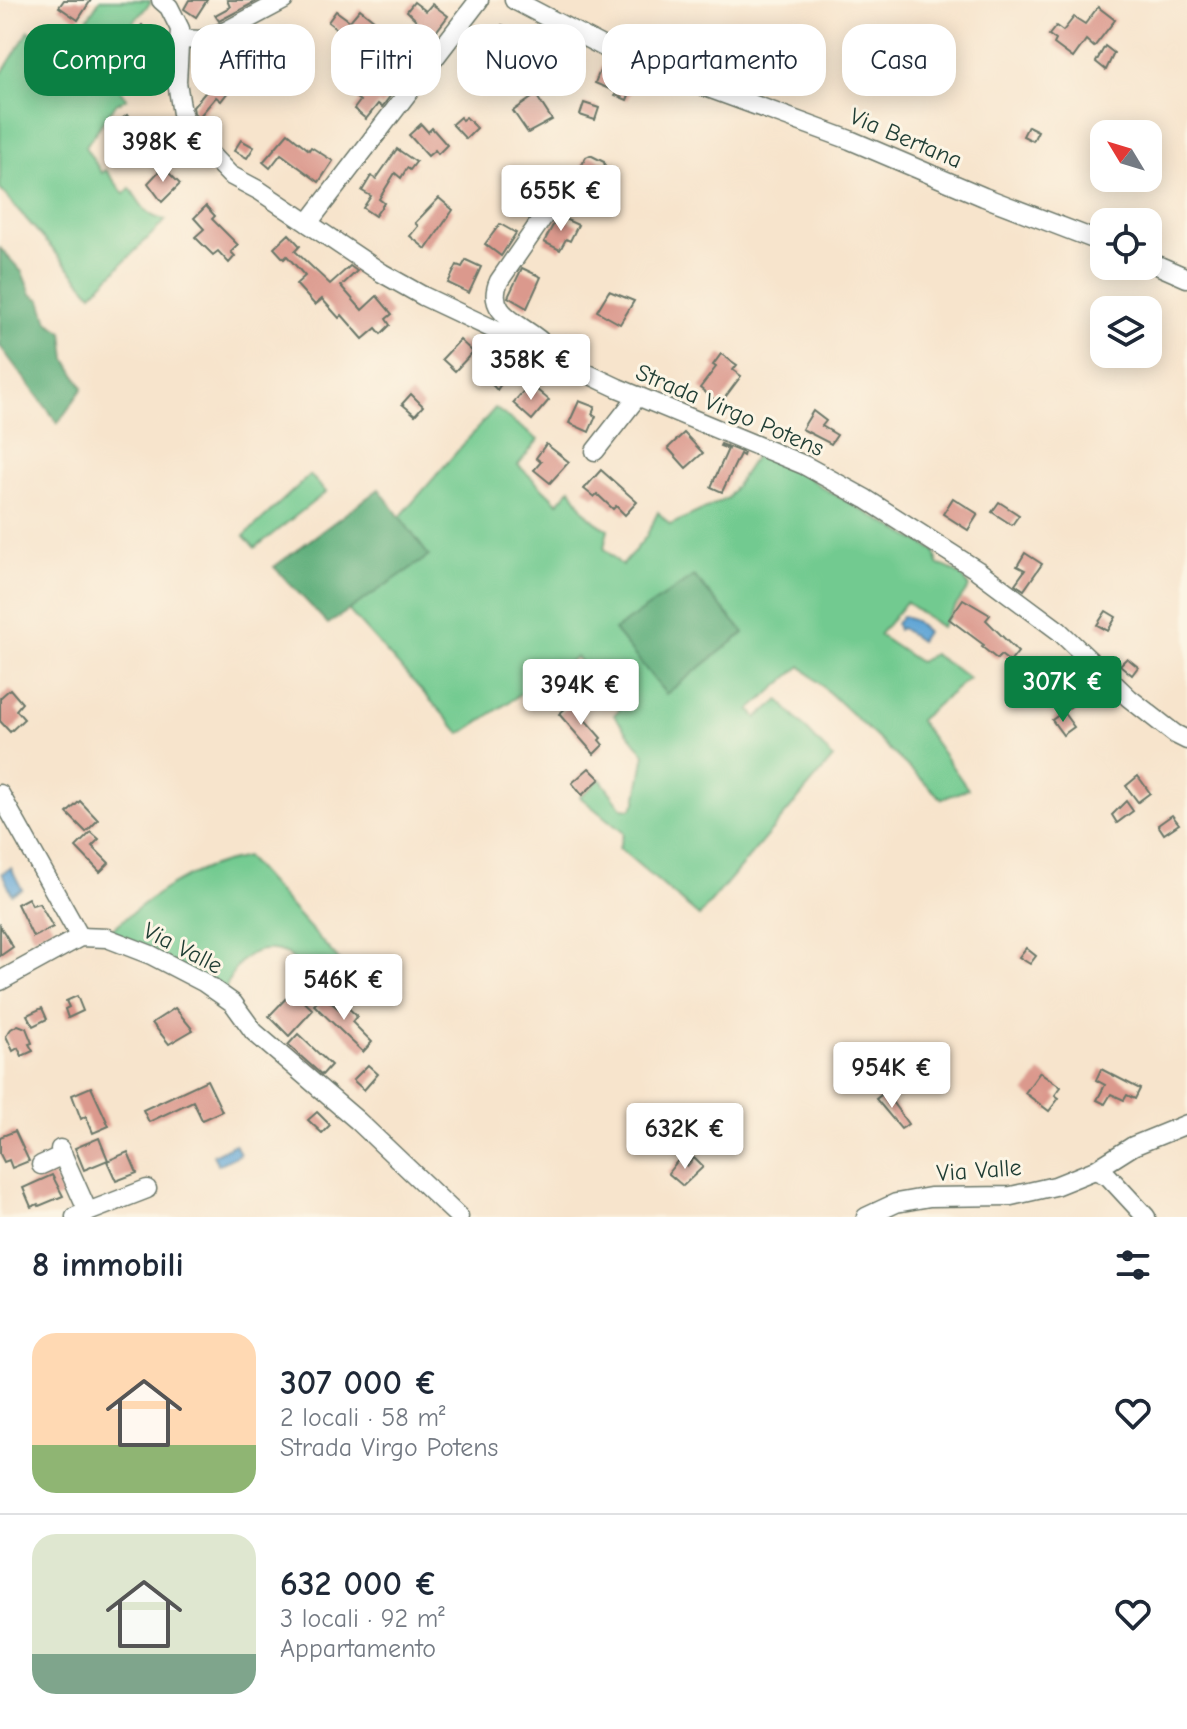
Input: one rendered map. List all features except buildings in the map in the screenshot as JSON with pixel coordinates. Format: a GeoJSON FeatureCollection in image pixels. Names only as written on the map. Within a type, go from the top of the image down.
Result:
{"type":"FeatureCollection","features":[{"type":"Feature","properties":{"kind":"street","name":"Strada Virgo Potens"},"geometry":{"type":"LineString","coordinates":[[161,0],[176,19],[180,39],[177,82],[183,120],[230,175],[260,191],[404,286],[638,396],[804,465],[930,538],[1059,631],[1129,698],[1187,740]]}},
{"type":"Feature","properties":{"kind":"street"},"geometry":{"type":"LineString","coordinates":[[180,39],[201,40],[226,31],[284,0]]}},
{"type":"Feature","properties":{"kind":"street"},"geometry":{"type":"LineString","coordinates":[[308,223],[479,0]]}},
{"type":"Feature","properties":{"kind":"street","name":"Via Bertana"},"geometry":{"type":"LineString","coordinates":[[514,0],[621,56],[850,140],[1090,238]]}},
{"type":"Feature","properties":{"kind":"street"},"geometry":{"type":"LineString","coordinates":[[558,359],[539,339],[502,312],[494,298],[499,281],[564,187]]}},
{"type":"Feature","properties":{"kind":"street"},"geometry":{"type":"LineString","coordinates":[[1162,267],[1187,278]]}},
{"type":"Feature","properties":{"kind":"street"},"geometry":{"type":"LineString","coordinates":[[595,451],[638,396]]}},
{"type":"Feature","properties":{"kind":"street"},"geometry":{"type":"LineString","coordinates":[[0,795],[80,937],[0,981]]}},
{"type":"Feature","properties":{"kind":"street","name":"Via Valle"},"geometry":{"type":"LineString","coordinates":[[80,937],[107,938],[151,955],[203,982],[233,1003],[254,1032],[358,1121],[459,1217]]}},
{"type":"Feature","properties":{"kind":"street","name":"Via Valle"},"geometry":{"type":"LineString","coordinates":[[866,1217],[896,1203],[930,1197],[1011,1196],[1055,1186],[1095,1170],[1133,1146],[1187,1124]]}},
{"type":"Feature","properties":{"kind":"street"},"geometry":{"type":"LineString","coordinates":[[41,1165],[62,1152],[82,1214],[147,1189]]}},
{"type":"Feature","properties":{"kind":"street"},"geometry":{"type":"LineString","coordinates":[[1095,1170],[1108,1176],[1146,1217]]}},
{"type":"Feature","properties":{"kind":"green space"},"geometry":{"type":"Polygon","coordinates":[[[100,0],[151,2],[132,24],[84,24],[100,0]]]}},
{"type":"Feature","properties":{"kind":"green space"},"geometry":{"type":"Polygon","coordinates":[[[24,39],[24,96],[127,98],[115,105],[85,147],[102,173],[106,170],[124,194],[130,188],[149,213],[166,220],[92,294],[0,189],[0,76],[24,39]]]}},
{"type":"Feature","properties":{"kind":"green space"},"geometry":{"type":"Polygon","coordinates":[[[0,248],[22,272],[31,294],[41,300],[48,322],[63,332],[66,359],[83,388],[58,423],[0,346],[0,248]]]}},
{"type":"Feature","properties":{"kind":"green space"},"geometry":{"type":"Polygon","coordinates":[[[495,408],[538,440],[518,465],[558,503],[571,488],[586,512],[608,529],[604,548],[622,566],[646,537],[658,512],[670,525],[728,498],[758,452],[797,470],[935,551],[938,565],[956,572],[969,587],[941,627],[906,602],[879,635],[919,662],[933,654],[969,678],[919,720],[968,789],[942,799],[801,666],[750,710],[757,718],[779,700],[833,758],[699,916],[619,848],[624,833],[580,797],[600,779],[622,808],[631,809],[636,802],[645,754],[614,715],[620,709],[576,657],[461,734],[348,610],[428,556],[399,518],[495,408]]]}},
{"type":"Feature","properties":{"kind":"green space"},"geometry":{"type":"Polygon","coordinates":[[[310,475],[326,492],[255,548],[244,536],[310,475]]]}},
{"type":"Feature","properties":{"kind":"green space"},"geometry":{"type":"Polygon","coordinates":[[[379,489],[429,556],[328,624],[274,567],[379,489]]]}},
{"type":"Feature","properties":{"kind":"green space"},"geometry":{"type":"Polygon","coordinates":[[[694,576],[744,633],[666,694],[614,630],[694,576]]]}},
{"type":"Feature","properties":{"kind":"green space"},"geometry":{"type":"Polygon","coordinates":[[[246,857],[363,987],[348,1006],[345,1004],[340,1009],[288,954],[276,950],[255,952],[239,963],[224,993],[109,932],[172,885],[206,868],[246,857]]]}},
{"type":"Feature","properties":{"kind":"water"},"geometry":{"type":"Polygon","coordinates":[[[156,137],[162,146],[141,161],[135,152],[156,137]]]}},
{"type":"Feature","properties":{"kind":"water"},"geometry":{"type":"Polygon","coordinates":[[[902,616],[915,621],[926,632],[920,641],[901,628],[898,630],[896,624],[902,616]]]}},
{"type":"Feature","properties":{"kind":"water"},"geometry":{"type":"Polygon","coordinates":[[[11,868],[22,889],[12,894],[2,873],[11,868]]]}},
{"type":"Feature","properties":{"kind":"water"},"geometry":{"type":"Polygon","coordinates":[[[235,1144],[240,1154],[218,1165],[213,1155],[235,1144]]]}}]}
